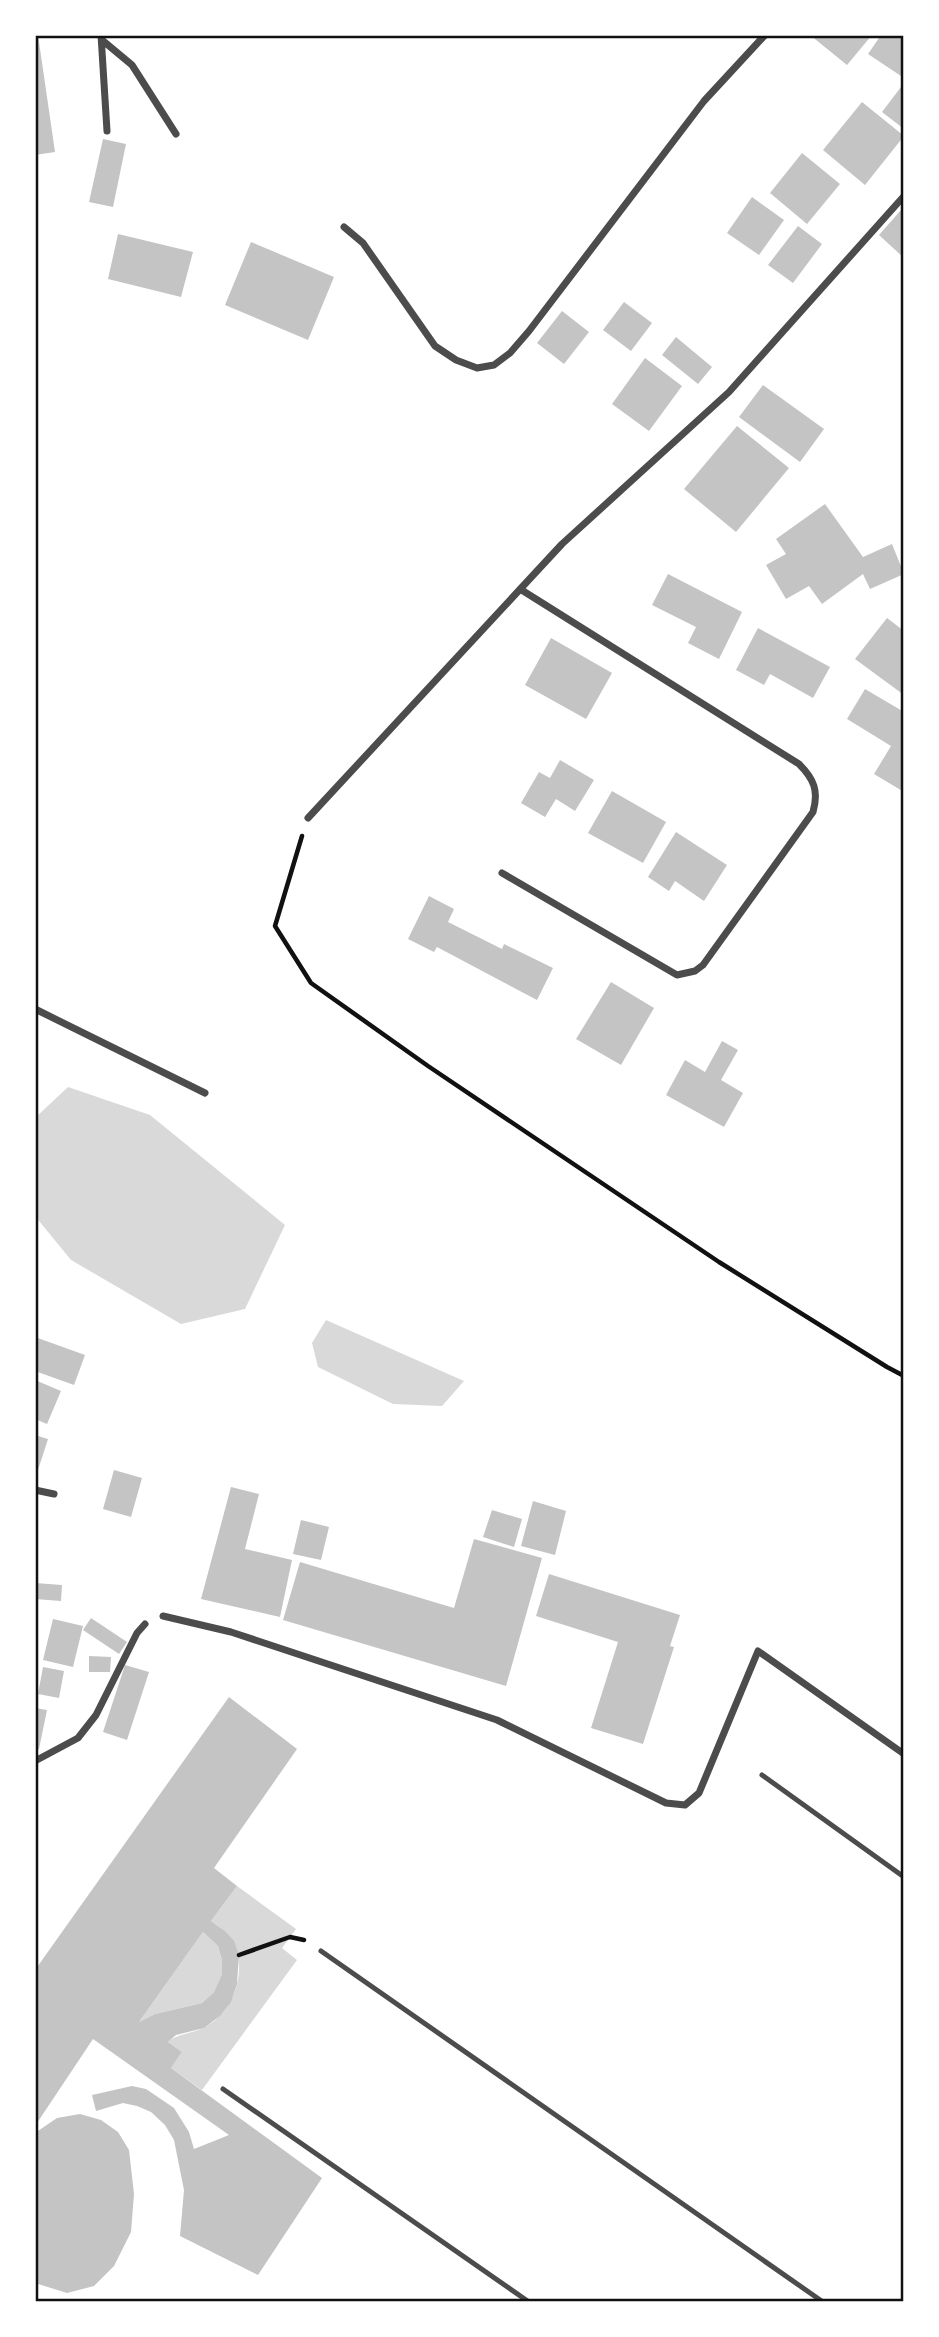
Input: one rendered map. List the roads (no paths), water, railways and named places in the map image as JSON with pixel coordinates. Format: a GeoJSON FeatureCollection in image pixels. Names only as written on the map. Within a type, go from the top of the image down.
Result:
{"type":"FeatureCollection","features":[{"type":"Feature","properties":{"kind":"street"},"geometry":{"type":"LineString","coordinates":[[344,227],[363,243],[435,346],[456,360],[477,368],[494,365],[510,353],[528,331],[704,101],[765,35]]}},
{"type":"Feature","properties":{"kind":"street"},"geometry":{"type":"LineString","coordinates":[[101,38],[107,131]]}},
{"type":"Feature","properties":{"kind":"street"},"geometry":{"type":"LineString","coordinates":[[101,38],[132,65],[176,134]]}},
{"type":"Feature","properties":{"kind":"street"},"geometry":{"type":"LineString","coordinates":[[308,818],[562,544],[729,392],[904,196]]}},
{"type":"Feature","properties":{"kind":"street"},"geometry":{"type":"LineString","coordinates":[[502,873],[677,975],[695,971],[703,965],[813,812],[817,798],[815,785],[799,764],[520,589]]}},
{"type":"Feature","properties":{"kind":"street"},"geometry":{"type":"LineString","coordinates":[[35,1009],[205,1093]]}},
{"type":"Feature","properties":{"kind":"street"},"geometry":{"type":"LineString","coordinates":[[35,1490],[54,1494]]}},
{"type":"Feature","properties":{"kind":"street"},"geometry":{"type":"LineString","coordinates":[[163,1616],[231,1632],[497,1720],[666,1803],[685,1805],[699,1793],[758,1651],[904,1754]]}},
{"type":"Feature","properties":{"kind":"street"},"geometry":{"type":"LineString","coordinates":[[35,1761],[78,1738],[96,1715],[137,1633],[145,1625]]}},
{"type":"Feature","properties":{"kind":"lane"},"geometry":{"type":"LineString","coordinates":[[762,1775],[904,1877]]}},
{"type":"Feature","properties":{"kind":"lane"},"geometry":{"type":"LineString","coordinates":[[321,1951],[823,2302]]}},
{"type":"Feature","properties":{"kind":"lane"},"geometry":{"type":"LineString","coordinates":[[223,2089],[529,2302]]}}]}
